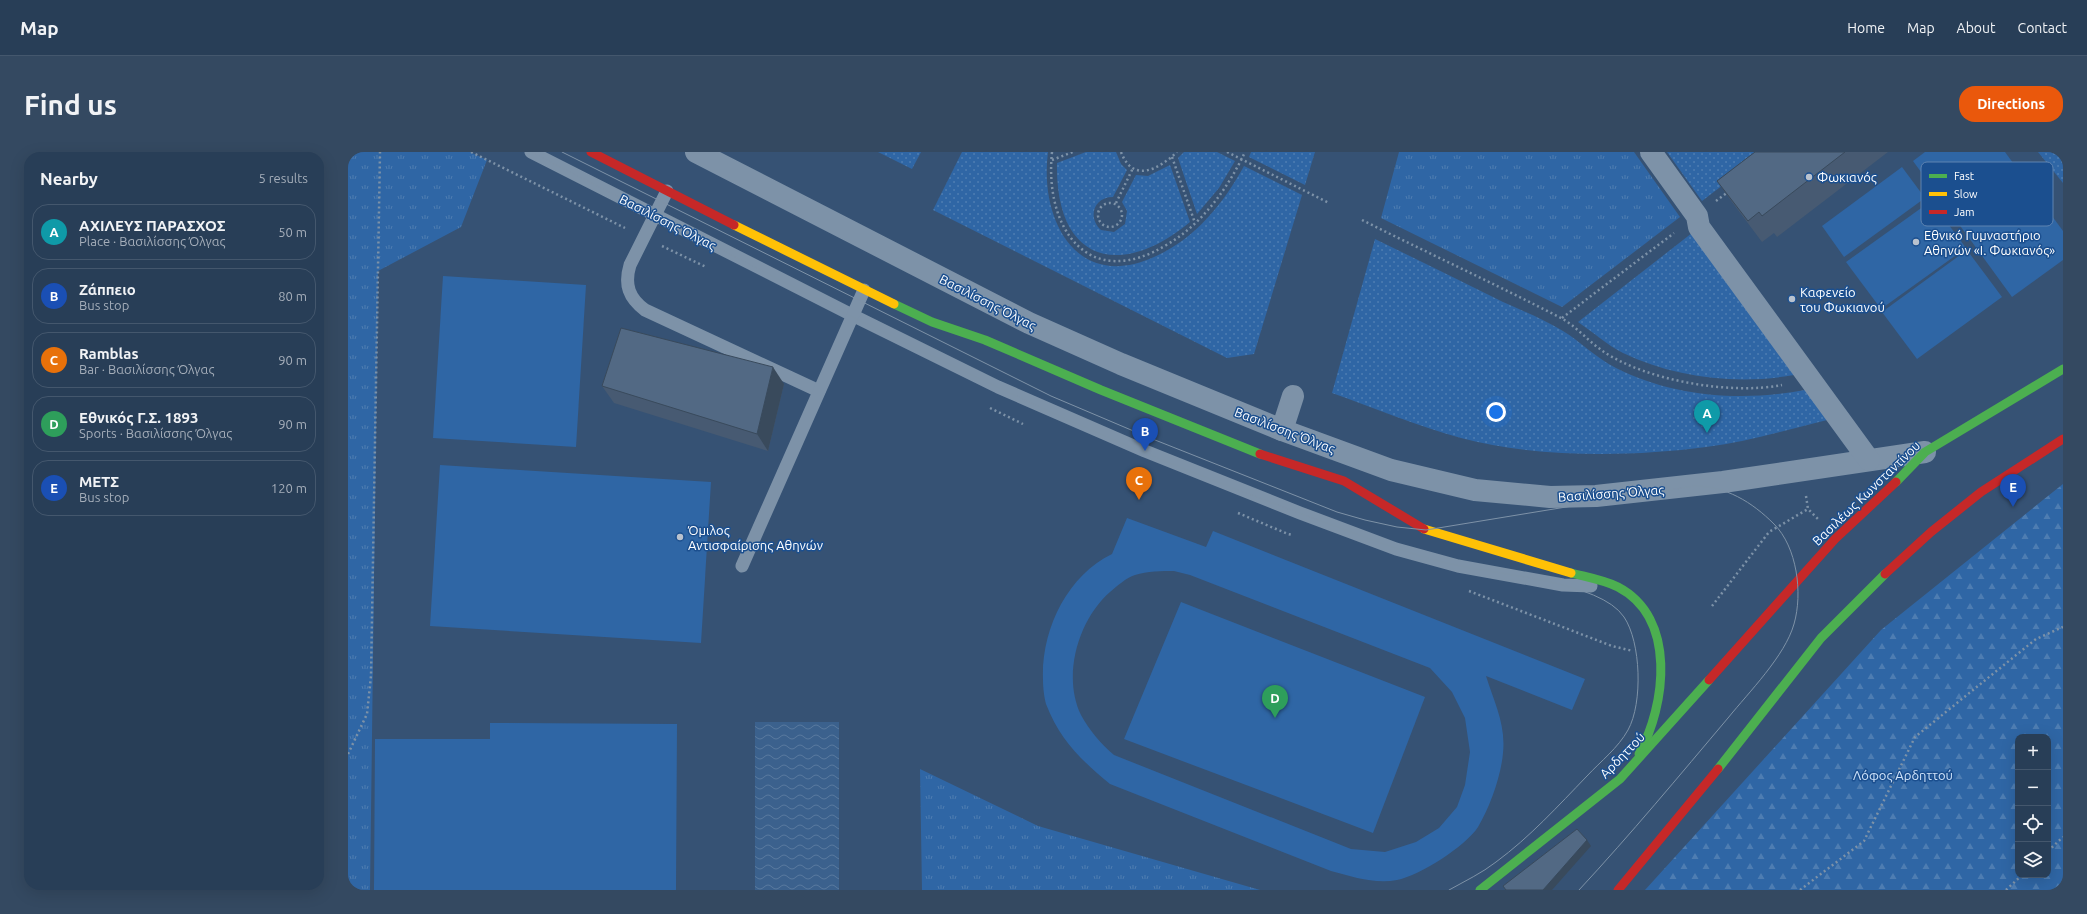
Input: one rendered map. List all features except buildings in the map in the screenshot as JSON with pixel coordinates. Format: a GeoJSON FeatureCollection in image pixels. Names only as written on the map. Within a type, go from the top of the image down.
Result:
{"type":"FeatureCollection","features":[{"type":"Feature","properties":{"kind":"main road"},"geometry":{"type":"LineString","coordinates":[[591,152],[864,290],[932,322],[985,340],[1101,390],[1265,456],[1344,481],[1426,530],[1618,587],[1642,605],[1651,621],[1658,644],[1661,665],[1659,692],[1652,727],[1637,759]]}},
{"type":"Feature","properties":{"kind":"main road","name":"Βασιλέως Κωνσταντίνου"},"geometry":{"type":"LineString","coordinates":[[1763,618],[1835,539],[1890,488],[1925,452],[2063,369]]}},
{"type":"Feature","properties":{"kind":"main road"},"geometry":{"type":"LineString","coordinates":[[1618,890],[1723,764],[1821,638],[1874,584],[1931,532],[1981,492],[2063,438]]}},
{"type":"Feature","properties":{"kind":"main road","name":"Αρδηττού"},"geometry":{"type":"LineString","coordinates":[[1480,890],[1620,779],[1763,618]]}},
{"type":"Feature","properties":{"kind":"street","name":"Βασιλίσσης Όλγας"},"geometry":{"type":"LineString","coordinates":[[696,152],[1030,324],[1121,364],[1282,430],[1391,470],[1475,490],[1550,496],[1596,496],[1694,486],[1925,452]]}},
{"type":"Feature","properties":{"kind":"street"},"geometry":{"type":"LineString","coordinates":[[1651,152],[1697,216],[1699,227],[1869,460]]}},
{"type":"Feature","properties":{"kind":"street"},"geometry":{"type":"LineString","coordinates":[[1282,430],[1293,396]]}},
{"type":"Feature","properties":{"kind":"lane","name":"Βασιλίσσης Όλγας"},"geometry":{"type":"LineString","coordinates":[[530,152],[852,316],[1057,414],[1300,513],[1396,549],[1458,566],[1563,585],[1618,587]]}},
{"type":"Feature","properties":{"kind":"lane"},"geometry":{"type":"LineString","coordinates":[[667,191],[653,215],[626,275],[626,286],[630,296],[637,304],[646,310],[818,391]]}},
{"type":"Feature","properties":{"kind":"lane"},"geometry":{"type":"LineString","coordinates":[[742,566],[818,391],[864,290]]}},
{"type":"Feature","properties":{"kind":"path"},"geometry":{"type":"LineString","coordinates":[[348,754],[367,714],[371,676],[380,152]]}},
{"type":"Feature","properties":{"kind":"path"},"geometry":{"type":"LineString","coordinates":[[1052,152],[1052,194],[1060,220],[1072,240],[1090,254],[1112,261],[1128,260],[1144,256],[1169,244],[1195,223],[1223,191],[1245,152]]}},
{"type":"Feature","properties":{"kind":"path"},"geometry":{"type":"LineString","coordinates":[[1052,160],[1072,152]]}},
{"type":"Feature","properties":{"kind":"path"},"geometry":{"type":"LineString","coordinates":[[1121,152],[1125,161],[1133,168],[1150,170],[1160,166],[1177,152]]}},
{"type":"Feature","properties":{"kind":"path"},"geometry":{"type":"LineString","coordinates":[[1228,152],[1330,203]]}},
{"type":"Feature","properties":{"kind":"path"},"geometry":{"type":"LineString","coordinates":[[1172,157],[1195,223]]}},
{"type":"Feature","properties":{"kind":"path"},"geometry":{"type":"LineString","coordinates":[[1116,203],[1133,168]]}},
{"type":"Feature","properties":{"kind":"path"},"geometry":{"type":"LineString","coordinates":[[1562,319],[1733,189]]}},
{"type":"Feature","properties":{"kind":"path"},"geometry":{"type":"LineString","coordinates":[[1106,203],[1116,203],[1122,211],[1121,219],[1114,226],[1106,226],[1100,221],[1098,211],[1106,203]]}},
{"type":"Feature","properties":{"kind":"path"},"geometry":{"type":"LineString","coordinates":[[1362,220],[1562,319],[1604,352],[1648,372],[1681,382],[1755,389],[1810,380]]}},
{"type":"Feature","properties":{"kind":"path"},"geometry":{"type":"LineString","coordinates":[[1805,492],[1808,509],[1819,521]]}},
{"type":"Feature","properties":{"kind":"path"},"geometry":{"type":"LineString","coordinates":[[1712,606],[1769,532],[1808,509]]}},
{"type":"Feature","properties":{"kind":"path"},"geometry":{"type":"LineString","coordinates":[[1800,890],[1864,841],[1916,737],[2036,639],[2063,627]]}},
{"type":"Feature","properties":{"kind":"path"},"geometry":{"type":"LineString","coordinates":[[2051,848],[2063,837]]}},
{"type":"Feature","properties":{"kind":"path"},"geometry":{"type":"LineString","coordinates":[[2006,890],[2019,878]]}},
{"type":"Feature","properties":{"kind":"green space"},"geometry":{"type":"Polygon","coordinates":[[[348,152],[470,152],[487,160],[461,227],[378,271],[370,890],[348,890],[348,152]]]}},
{"type":"Feature","properties":{"kind":"green space"},"geometry":{"type":"Polygon","coordinates":[[[878,152],[921,152],[912,169],[878,152]]]}},
{"type":"Feature","properties":{"kind":"green space"},"geometry":{"type":"Polygon","coordinates":[[[962,152],[1048,152],[1047,177],[1050,202],[1057,224],[1069,243],[1084,257],[1104,265],[1127,265],[1154,257],[1169,250],[1182,241],[1217,207],[1244,166],[1302,195],[1254,354],[1227,358],[933,210],[962,152]]]}},
{"type":"Feature","properties":{"kind":"green space"},"geometry":{"type":"Polygon","coordinates":[[[1086,152],[1116,152],[1121,164],[1127,170],[1113,197],[1101,200],[1097,204],[1094,219],[1101,230],[1114,232],[1125,224],[1127,211],[1122,202],[1136,175],[1148,176],[1170,165],[1190,222],[1164,240],[1139,251],[1116,255],[1096,251],[1079,240],[1067,222],[1059,196],[1057,163],[1086,152]]]}},
{"type":"Feature","properties":{"kind":"green space"},"geometry":{"type":"Polygon","coordinates":[[[1184,152],[1217,152],[1235,161],[1219,188],[1197,214],[1178,158],[1184,152]]]}},
{"type":"Feature","properties":{"kind":"green space"},"geometry":{"type":"Polygon","coordinates":[[[1251,152],[1315,152],[1305,185],[1249,157],[1251,152]]]}},
{"type":"Feature","properties":{"kind":"green space"},"geometry":{"type":"Polygon","coordinates":[[[1399,152],[1634,152],[1680,217],[1562,307],[1381,218],[1399,152]]]}},
{"type":"Feature","properties":{"kind":"green space"},"geometry":{"type":"Polygon","coordinates":[[[1667,152],[1766,152],[1702,201],[1667,152]]]}},
{"type":"Feature","properties":{"kind":"green space"},"geometry":{"type":"Polygon","coordinates":[[[1925,152],[2005,152],[2012,162],[1921,162],[1921,172],[1913,161],[1925,152]]]}},
{"type":"Feature","properties":{"kind":"green space"},"geometry":{"type":"Polygon","coordinates":[[[2038,152],[2063,152],[2063,183],[2053,171],[2053,162],[2046,162],[2038,152]]]}},
{"type":"Feature","properties":{"kind":"green space"},"geometry":{"type":"Polygon","coordinates":[[[1902,167],[1921,193],[1921,201],[1844,257],[1822,226],[1902,167]]]}},
{"type":"Feature","properties":{"kind":"green space"},"geometry":{"type":"Polygon","coordinates":[[[1921,208],[1921,226],[1950,226],[1966,248],[1881,309],[1846,262],[1921,208]]]}},
{"type":"Feature","properties":{"kind":"green space"},"geometry":{"type":"Polygon","coordinates":[[[2053,217],[2063,231],[2063,260],[2012,297],[1960,226],[2053,226],[2053,217]]]}},
{"type":"Feature","properties":{"kind":"green space"},"geometry":{"type":"Polygon","coordinates":[[[1692,233],[1794,375],[1773,378],[1729,379],[1685,374],[1643,362],[1623,353],[1578,322],[1692,233]]]}},
{"type":"Feature","properties":{"kind":"green space"},"geometry":{"type":"Polygon","coordinates":[[[1375,239],[1549,323],[1570,335],[1609,364],[1638,378],[1685,391],[1733,396],[1781,394],[1805,390],[1827,420],[1752,439],[1721,445],[1646,453],[1583,454],[1520,449],[1490,445],[1461,438],[1332,393],[1375,239]]]}},
{"type":"Feature","properties":{"kind":"green space"},"geometry":{"type":"Polygon","coordinates":[[[1967,250],[2002,297],[1917,359],[1882,312],[1967,250]]]}},
{"type":"Feature","properties":{"kind":"green space"},"geometry":{"type":"Polygon","coordinates":[[[443,276],[586,285],[576,447],[433,438],[443,276]]]}},
{"type":"Feature","properties":{"kind":"green space"},"geometry":{"type":"Polygon","coordinates":[[[440,465],[711,482],[701,643],[430,626],[440,465]]]}},
{"type":"Feature","properties":{"kind":"green space","name":"Λόφος Αρδηττού"},"geometry":{"type":"Polygon","coordinates":[[[2063,484],[2063,890],[1645,890],[1881,630],[2063,484]]]}},
{"type":"Feature","properties":{"kind":"green space"},"geometry":{"type":"Polygon","coordinates":[[[1127,518],[1206,547],[1213,531],[1585,679],[1572,710],[1486,676],[1496,704],[1503,732],[1503,753],[1500,771],[1494,791],[1487,810],[1478,827],[1472,835],[1453,851],[1417,873],[1397,880],[1389,881],[1348,876],[1331,871],[1110,784],[1081,758],[1065,739],[1046,704],[1043,683],[1047,642],[1052,624],[1060,606],[1070,590],[1082,576],[1096,564],[1112,554],[1127,518]],[[1165,571],[1132,576],[1110,592],[1089,618],[1076,649],[1073,666],[1073,683],[1075,700],[1081,715],[1104,746],[1114,755],[1351,849],[1385,852],[1416,842],[1439,828],[1457,807],[1465,785],[1470,752],[1465,718],[1452,692],[1430,668],[1190,575],[1174,571],[1165,571]]]}},
{"type":"Feature","properties":{"kind":"green space"},"geometry":{"type":"Polygon","coordinates":[[[1181,602],[1425,697],[1373,833],[1124,739],[1181,602]]]}},
{"type":"Feature","properties":{"kind":"green space"},"geometry":{"type":"Polygon","coordinates":[[[490,723],[677,724],[676,890],[374,890],[375,739],[490,739],[490,723]]]}},
{"type":"Feature","properties":{"kind":"green space"},"geometry":{"type":"Polygon","coordinates":[[[920,769],[1038,826],[1260,890],[922,890],[920,769]]]}},
{"type":"Feature","properties":{"kind":"water"},"geometry":{"type":"Polygon","coordinates":[[[755,722],[839,722],[839,890],[755,890],[755,722]]]}},
{"type":"Feature","properties":{"kind":"tram line"},"geometry":{"type":"LineString","coordinates":[[531,152],[912,346],[1040,407],[1119,442],[1238,490],[1395,548],[1431,559],[1474,569],[1521,576],[1571,587],[1594,595],[1612,605],[1624,617],[1630,628],[1637,657],[1638,689],[1636,704],[1633,718],[1624,737],[1543,821],[1520,842],[1491,866],[1449,890]]}},
{"type":"Feature","properties":{"kind":"tram line"},"geometry":{"type":"LineString","coordinates":[[562,152],[1051,396],[1150,438],[1337,512],[1397,527],[1426,530],[1694,486],[1728,492],[1757,509],[1766,516],[1782,534],[1793,558],[1796,571],[1798,585],[1797,612],[1794,624],[1783,649],[1756,685],[1636,826],[1579,890]]}},
{"type":"Feature","properties":{"kind":"traffic: fast"},"geometry":{"type":"LineString","coordinates":[[894,304],[932,322],[985,340],[1101,390],[1260,454]]}},
{"type":"Feature","properties":{"kind":"traffic: fast"},"geometry":{"type":"LineString","coordinates":[[1896,482],[1925,452],[2063,369]]}},
{"type":"Feature","properties":{"kind":"traffic: fast"},"geometry":{"type":"LineString","coordinates":[[1571,573],[1618,587],[1637,601],[1650,619],[1658,641],[1661,664],[1660,688],[1655,712],[1648,734],[1639,754]]}},
{"type":"Feature","properties":{"kind":"traffic: fast"},"geometry":{"type":"LineString","coordinates":[[1718,769],[1821,638],[1885,574]]}},
{"type":"Feature","properties":{"kind":"traffic: fast"},"geometry":{"type":"LineString","coordinates":[[1480,890],[1620,779],[1709,680]]}},
{"type":"Feature","properties":{"kind":"traffic: slow"},"geometry":{"type":"LineString","coordinates":[[734,225],[894,304]]}},
{"type":"Feature","properties":{"kind":"traffic: slow"},"geometry":{"type":"LineString","coordinates":[[1424,529],[1571,573]]}},
{"type":"Feature","properties":{"kind":"traffic: jam"},"geometry":{"type":"LineString","coordinates":[[591,152],[734,225]]}},
{"type":"Feature","properties":{"kind":"traffic: jam"},"geometry":{"type":"LineString","coordinates":[[1885,574],[1931,532],[1981,492],[2063,439]]}},
{"type":"Feature","properties":{"kind":"traffic: jam"},"geometry":{"type":"LineString","coordinates":[[1260,454],[1344,481],[1424,529]]}},
{"type":"Feature","properties":{"kind":"traffic: jam"},"geometry":{"type":"LineString","coordinates":[[1709,680],[1835,539],[1896,482]]}},
{"type":"Feature","properties":{"kind":"traffic: jam"},"geometry":{"type":"LineString","coordinates":[[1618,890],[1718,769]]}},
{"type":"Feature","properties":{"kind":"place","name":"Φωκιανός"},"geometry":{"type":"Point","coordinates":[1809,177]}},
{"type":"Feature","properties":{"kind":"place","name":"Εθνικό Γυμναστήριο Αθηνών «Ι. Φωκιανός»"},"geometry":{"type":"Point","coordinates":[1916,242]}},
{"type":"Feature","properties":{"kind":"place","name":"Καφενείο του Φωκιανού"},"geometry":{"type":"Point","coordinates":[1792,299]}},
{"type":"Feature","properties":{"kind":"place","name":"ΑΧΙΛΕΥΣ ΠΑΡΑΣΧΟΣ"},"geometry":{"type":"Point","coordinates":[1707,433]}},
{"type":"Feature","properties":{"kind":"place","name":"Ζάππειο"},"geometry":{"type":"Point","coordinates":[1145,451]}},
{"type":"Feature","properties":{"kind":"place","name":"Ramblas"},"geometry":{"type":"Point","coordinates":[1139,500]}},
{"type":"Feature","properties":{"kind":"place","name":"ΜΕΤΣ"},"geometry":{"type":"Point","coordinates":[2013,507]}},
{"type":"Feature","properties":{"kind":"place","name":"Όμιλος Αντισφαίρισης Αθηνών"},"geometry":{"type":"Point","coordinates":[680,537]}},
{"type":"Feature","properties":{"kind":"place","name":"Εθνικός Γ.Σ. 1893"},"geometry":{"type":"Point","coordinates":[1275,718]}}]}
